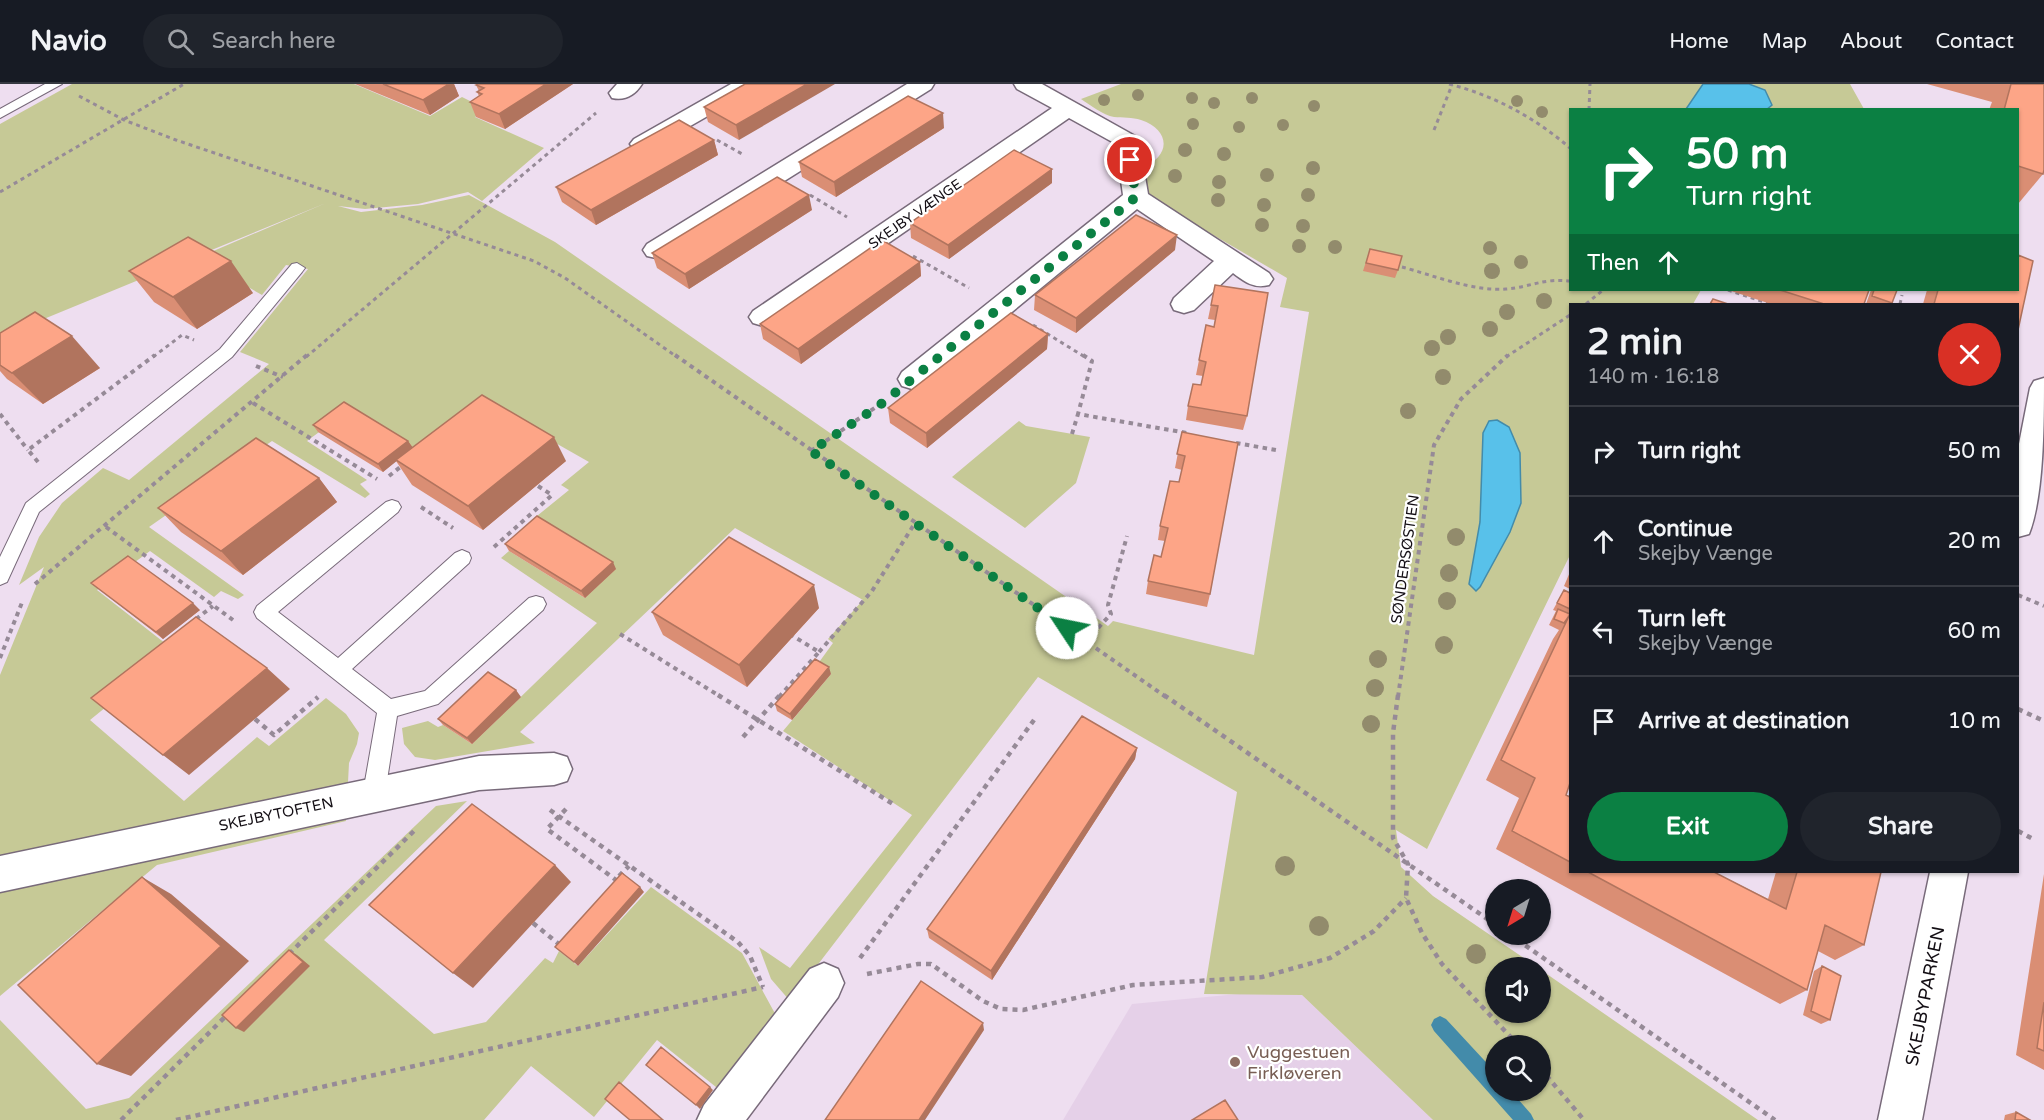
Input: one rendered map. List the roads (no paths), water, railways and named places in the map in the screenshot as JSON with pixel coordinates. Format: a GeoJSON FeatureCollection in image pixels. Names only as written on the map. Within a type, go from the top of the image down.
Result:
{"type":"FeatureCollection","features":[{"type":"Feature","properties":{"kind":"street"},"geometry":{"type":"LineString","coordinates":[[624,154],[747,84]]}},
{"type":"Feature","properties":{"kind":"street"},"geometry":{"type":"LineString","coordinates":[[656,250],[923,84]]}},
{"type":"Feature","properties":{"kind":"street"},"geometry":{"type":"LineString","coordinates":[[1032,85],[1066,109],[1127,141],[1136,197],[1260,279]]}},
{"type":"Feature","properties":{"kind":"street","name":"SKEJBY VÆNGE"},"geometry":{"type":"LineString","coordinates":[[763,317],[1066,109]]}},
{"type":"Feature","properties":{"kind":"street"},"geometry":{"type":"LineString","coordinates":[[912,378],[1136,197]]}},
{"type":"Feature","properties":{"kind":"street"},"geometry":{"type":"LineString","coordinates":[[1184,304],[1231,260]]}},
{"type":"Feature","properties":{"kind":"street"},"geometry":{"type":"LineString","coordinates":[[2019,520],[2043,397]]}},
{"type":"Feature","properties":{"kind":"street","name":"SKEJBYTOFTEN"},"geometry":{"type":"LineString","coordinates":[[0,874],[479,772],[554,769]]}},
{"type":"Feature","properties":{"kind":"street","name":"SKEJBYPARKEN"},"geometry":{"type":"LineString","coordinates":[[1900,1120],[1949,873]]}},
{"type":"Feature","properties":{"kind":"street"},"geometry":{"type":"LineString","coordinates":[[719,1120],[797,1018],[834,981]]}},
{"type":"Feature","properties":{"kind":"lane"},"geometry":{"type":"LineString","coordinates":[[0,114],[55,84]]}},
{"type":"Feature","properties":{"kind":"lane"},"geometry":{"type":"LineString","coordinates":[[0,577],[32,508],[226,353],[297,268]]}},
{"type":"Feature","properties":{"kind":"lane"},"geometry":{"type":"LineString","coordinates":[[388,709],[264,612],[392,507]]}},
{"type":"Feature","properties":{"kind":"lane"},"geometry":{"type":"LineString","coordinates":[[339,669],[462,558]]}},
{"type":"Feature","properties":{"kind":"lane"},"geometry":{"type":"LineString","coordinates":[[388,709],[430,698],[536,604]]}},
{"type":"Feature","properties":{"kind":"lane"},"geometry":{"type":"LineString","coordinates":[[374,793],[388,709]]}},
{"type":"Feature","properties":{"kind":"water"},"geometry":{"type":"Polygon","coordinates":[[[1703,84],[1749,84],[1765,90],[1772,105],[1768,108],[1687,108],[1703,84]]]}},
{"type":"Feature","properties":{"kind":"water"},"geometry":{"type":"Polygon","coordinates":[[[1497,420],[1509,427],[1520,453],[1521,503],[1510,532],[1476,591],[1469,584],[1480,522],[1483,433],[1489,421],[1497,420]]]}},
{"type":"Feature","properties":{"kind":"waterway"},"geometry":{"type":"LineString","coordinates":[[1440,1025],[1485,1075]]}},
{"type":"Feature","properties":{"kind":"waterway"},"geometry":{"type":"LineString","coordinates":[[1508,1101],[1525,1120]]}},
{"type":"Feature","properties":{"kind":"place","name":"Vuggestuen Firkløveren"},"geometry":{"type":"Point","coordinates":[1235,1062]}}]}
